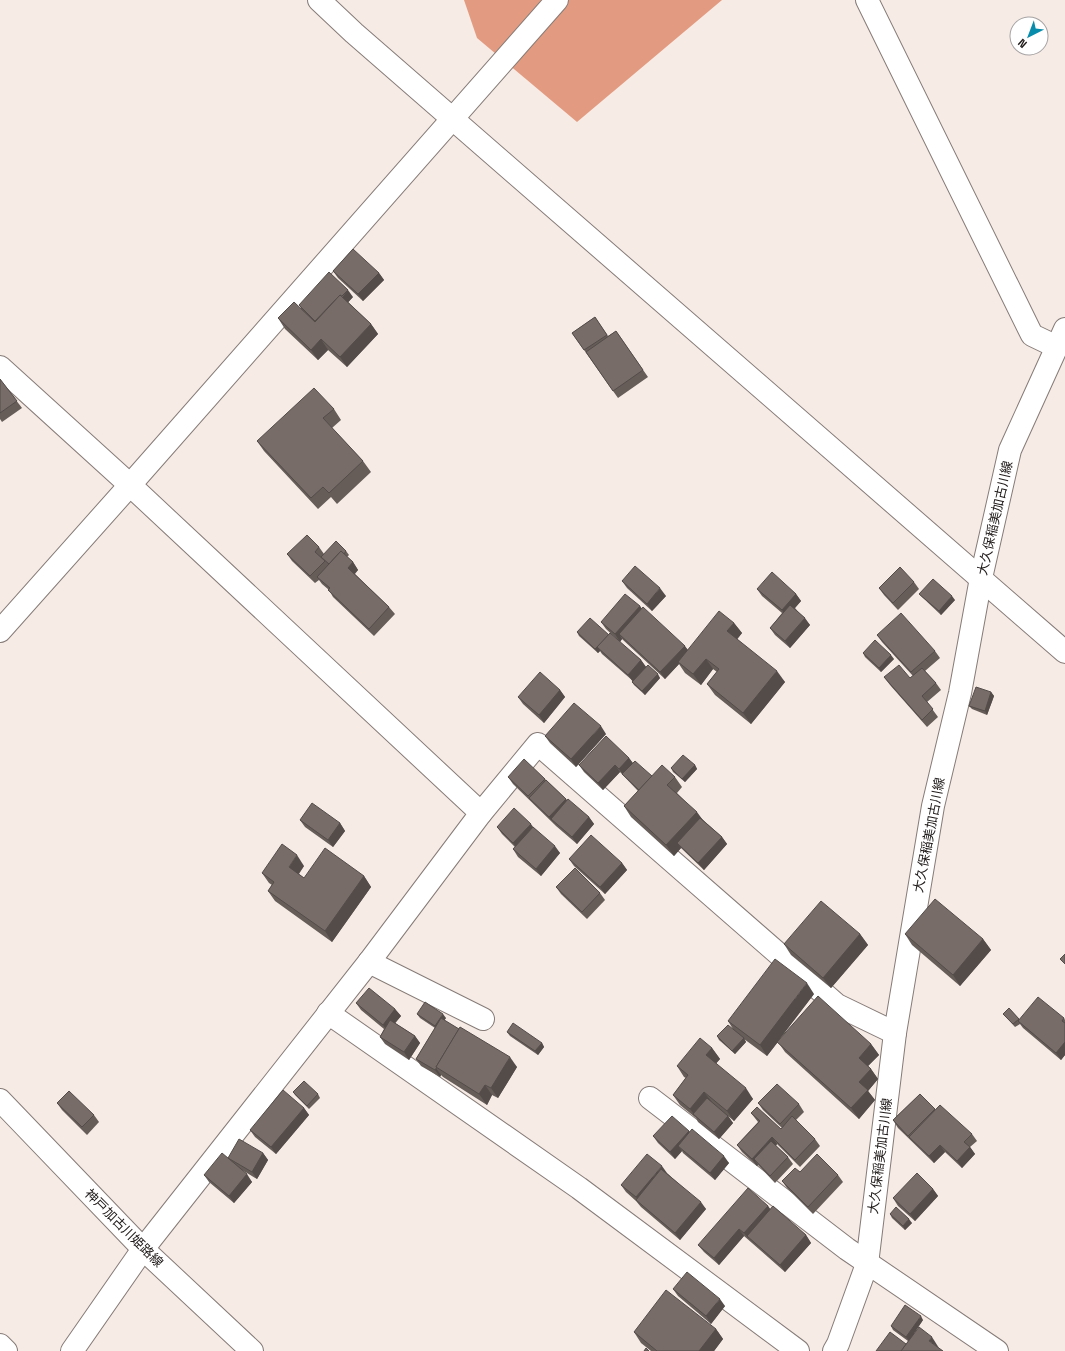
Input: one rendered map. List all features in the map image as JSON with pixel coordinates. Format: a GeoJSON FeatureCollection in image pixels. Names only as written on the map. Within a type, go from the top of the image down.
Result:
{"type":"FeatureCollection","features":[{"type":"Feature","properties":{"kind":"street"},"geometry":{"type":"LineString","coordinates":[[319,0],[354,33],[452,119],[1065,652]]}},
{"type":"Feature","properties":{"kind":"street"},"geometry":{"type":"LineString","coordinates":[[0,631],[130,486],[557,0]]}},
{"type":"Feature","properties":{"kind":"street"},"geometry":{"type":"LineString","coordinates":[[867,0],[1032,335],[1061,338]]}},
{"type":"Feature","properties":{"kind":"street","name":"大久保稲美加古川線"},"geometry":{"type":"LineString","coordinates":[[834,1351],[838,1344],[867,1264],[895,1033],[933,806],[960,693],[981,578],[1010,450],[1061,338]]}},
{"type":"Feature","properties":{"kind":"street"},"geometry":{"type":"LineString","coordinates":[[0,367],[481,813]]}},
{"type":"Feature","properties":{"kind":"street"},"geometry":{"type":"LineString","coordinates":[[72,1351],[143,1249],[369,962],[481,813],[538,744],[837,1005],[895,1033]]}},
{"type":"Feature","properties":{"kind":"street"},"geometry":{"type":"LineString","coordinates":[[369,962],[483,1019]]}},
{"type":"Feature","properties":{"kind":"street"},"geometry":{"type":"LineString","coordinates":[[328,1013],[578,1188],[798,1351]]}},
{"type":"Feature","properties":{"kind":"street"},"geometry":{"type":"LineString","coordinates":[[650,1098],[840,1245],[997,1351]]}},
{"type":"Feature","properties":{"kind":"street","name":"神戸加古川姫路線"},"geometry":{"type":"LineString","coordinates":[[0,1100],[143,1249],[252,1351]]}},
{"type":"Feature","properties":{"kind":"street"},"geometry":{"type":"LineString","coordinates":[[0,1346],[6,1351]]}},
{"type":"Feature","properties":{"kind":"shaded area"},"geometry":{"type":"Polygon","coordinates":[[[464,0],[722,0],[577,122],[477,38],[464,0]]]}},
{"type":"Feature","properties":{"kind":"building"},"geometry":{"type":"Polygon","coordinates":[[[353,249],[379,273],[358,294],[333,271],[353,249]]]}},
{"type":"Feature","properties":{"kind":"building"},"geometry":{"type":"Polygon","coordinates":[[[329,272],[348,290],[342,296],[340,295],[315,321],[299,305],[329,272]]]}},
{"type":"Feature","properties":{"kind":"building"},"geometry":{"type":"Polygon","coordinates":[[[340,295],[371,324],[340,357],[321,339],[311,350],[278,318],[294,302],[315,322],[340,295]]]}},
{"type":"Feature","properties":{"kind":"building"},"geometry":{"type":"Polygon","coordinates":[[[595,317],[607,335],[584,350],[572,333],[595,317]]]}},
{"type":"Feature","properties":{"kind":"building"},"geometry":{"type":"Polygon","coordinates":[[[616,331],[643,370],[613,391],[586,352],[616,331]]]}},
{"type":"Feature","properties":{"kind":"building"},"geometry":{"type":"Polygon","coordinates":[[[0,379],[17,401],[0,413],[0,379]]]}},
{"type":"Feature","properties":{"kind":"building"},"geometry":{"type":"Polygon","coordinates":[[[314,388],[334,409],[323,418],[363,461],[329,493],[323,487],[311,498],[257,441],[314,388]]]}},
{"type":"Feature","properties":{"kind":"building"},"geometry":{"type":"Polygon","coordinates":[[[307,535],[319,547],[315,552],[325,561],[310,576],[287,554],[307,535]]]}},
{"type":"Feature","properties":{"kind":"building"},"geometry":{"type":"Polygon","coordinates":[[[336,541],[346,551],[344,554],[341,551],[329,564],[321,557],[336,541]]]}},
{"type":"Feature","properties":{"kind":"building"},"geometry":{"type":"Polygon","coordinates":[[[341,551],[353,562],[348,568],[389,607],[369,629],[328,590],[330,588],[317,577],[341,551]]]}},
{"type":"Feature","properties":{"kind":"building"},"geometry":{"type":"Polygon","coordinates":[[[635,566],[660,588],[647,604],[622,581],[635,566]]]}},
{"type":"Feature","properties":{"kind":"building"},"geometry":{"type":"Polygon","coordinates":[[[900,567],[914,582],[893,603],[879,588],[900,567]]]}},
{"type":"Feature","properties":{"kind":"building"},"geometry":{"type":"Polygon","coordinates":[[[772,572],[796,594],[782,610],[757,589],[772,572]]]}},
{"type":"Feature","properties":{"kind":"building"},"geometry":{"type":"Polygon","coordinates":[[[933,579],[952,596],[939,611],[919,594],[933,579]]]}},
{"type":"Feature","properties":{"kind":"building"},"geometry":{"type":"Polygon","coordinates":[[[625,594],[640,606],[615,634],[601,622],[625,594]]]}},
{"type":"Feature","properties":{"kind":"building"},"geometry":{"type":"Polygon","coordinates":[[[790,605],[805,618],[785,641],[770,628],[790,605]]]}},
{"type":"Feature","properties":{"kind":"building"},"geometry":{"type":"Polygon","coordinates":[[[643,607],[685,646],[660,672],[619,634],[643,607]]]}},
{"type":"Feature","properties":{"kind":"building"},"geometry":{"type":"Polygon","coordinates":[[[719,611],[734,623],[727,631],[777,671],[743,713],[707,684],[719,669],[706,659],[693,674],[678,662],[719,611]]]}},
{"type":"Feature","properties":{"kind":"building"},"geometry":{"type":"Polygon","coordinates":[[[901,613],[935,651],[911,672],[877,635],[901,613]]]}},
{"type":"Feature","properties":{"kind":"building"},"geometry":{"type":"Polygon","coordinates":[[[590,618],[609,635],[595,649],[577,632],[590,618]]]}},
{"type":"Feature","properties":{"kind":"building"},"geometry":{"type":"Polygon","coordinates":[[[610,633],[641,660],[628,675],[597,647],[610,633]]]}},
{"type":"Feature","properties":{"kind":"building"},"geometry":{"type":"Polygon","coordinates":[[[875,640],[891,655],[879,668],[863,653],[875,640]]]}},
{"type":"Feature","properties":{"kind":"building"},"geometry":{"type":"Polygon","coordinates":[[[648,665],[658,674],[642,691],[632,682],[648,665]]]}},
{"type":"Feature","properties":{"kind":"building"},"geometry":{"type":"Polygon","coordinates":[[[899,665],[910,678],[922,668],[936,683],[922,696],[933,709],[922,720],[884,677],[899,665]]]}},
{"type":"Feature","properties":{"kind":"building"},"geometry":{"type":"Polygon","coordinates":[[[540,672],[560,690],[539,715],[518,697],[540,672]]]}},
{"type":"Feature","properties":{"kind":"building"},"geometry":{"type":"Polygon","coordinates":[[[976,687],[991,692],[985,711],[969,706],[976,687]]]}},
{"type":"Feature","properties":{"kind":"building"},"geometry":{"type":"Polygon","coordinates":[[[574,703],[601,726],[571,759],[545,736],[574,703]]]}},
{"type":"Feature","properties":{"kind":"building"},"geometry":{"type":"Polygon","coordinates":[[[606,736],[629,758],[619,769],[615,765],[598,783],[579,765],[606,736]]]}},
{"type":"Feature","properties":{"kind":"building"},"geometry":{"type":"Polygon","coordinates":[[[683,755],[695,765],[682,779],[671,768],[683,755]]]}},
{"type":"Feature","properties":{"kind":"building"},"geometry":{"type":"Polygon","coordinates":[[[524,759],[545,779],[528,796],[508,777],[524,759]]]}},
{"type":"Feature","properties":{"kind":"building"},"geometry":{"type":"Polygon","coordinates":[[[635,761],[652,776],[639,790],[622,774],[635,761]]]}},
{"type":"Feature","properties":{"kind":"building"},"geometry":{"type":"Polygon","coordinates":[[[662,765],[675,777],[667,785],[697,812],[666,845],[624,806],[662,765]]]}},
{"type":"Feature","properties":{"kind":"building"},"geometry":{"type":"Polygon","coordinates":[[[546,780],[566,799],[549,817],[529,798],[546,780]]]}},
{"type":"Feature","properties":{"kind":"building"},"geometry":{"type":"Polygon","coordinates":[[[568,799],[589,817],[572,837],[551,819],[568,799]]]}},
{"type":"Feature","properties":{"kind":"building"},"geometry":{"type":"Polygon","coordinates":[[[312,803],[340,823],[328,840],[300,820],[312,803]]]}},
{"type":"Feature","properties":{"kind":"building"},"geometry":{"type":"Polygon","coordinates":[[[514,808],[531,824],[513,843],[497,827],[514,808]]]}},
{"type":"Feature","properties":{"kind":"building"},"geometry":{"type":"Polygon","coordinates":[[[700,818],[722,837],[698,863],[677,843],[700,818]]]}},
{"type":"Feature","properties":{"kind":"building"},"geometry":{"type":"Polygon","coordinates":[[[533,827],[555,846],[536,869],[513,849],[533,827]]]}},
{"type":"Feature","properties":{"kind":"building"},"geometry":{"type":"Polygon","coordinates":[[[591,835],[622,863],[600,887],[569,859],[591,835]]]}},
{"type":"Feature","properties":{"kind":"building"},"geometry":{"type":"Polygon","coordinates":[[[282,844],[297,855],[289,867],[304,878],[325,848],[364,876],[325,931],[268,891],[274,882],[262,873],[282,844]]]}},
{"type":"Feature","properties":{"kind":"building"},"geometry":{"type":"Polygon","coordinates":[[[575,868],[600,893],[582,912],[556,887],[575,868]]]}},
{"type":"Feature","properties":{"kind":"building"},"geometry":{"type":"Polygon","coordinates":[[[935,899],[983,939],[953,975],[905,934],[935,899]]]}},
{"type":"Feature","properties":{"kind":"building"},"geometry":{"type":"Polygon","coordinates":[[[821,901],[860,934],[823,978],[784,944],[821,901]]]}},
{"type":"Feature","properties":{"kind":"building"},"geometry":{"type":"Polygon","coordinates":[[[1065,954],[1065,964],[1060,959],[1065,954]]]}},
{"type":"Feature","properties":{"kind":"building"},"geometry":{"type":"Polygon","coordinates":[[[775,959],[807,983],[760,1045],[728,1021],[775,959]]]}},
{"type":"Feature","properties":{"kind":"building"},"geometry":{"type":"Polygon","coordinates":[[[369,988],[395,1009],[383,1025],[356,1003],[369,988]]]}},
{"type":"Feature","properties":{"kind":"building"},"geometry":{"type":"Polygon","coordinates":[[[818,996],[871,1044],[859,1058],[871,1069],[859,1082],[868,1090],[851,1108],[777,1042],[818,996]]]}},
{"type":"Feature","properties":{"kind":"building"},"geometry":{"type":"Polygon","coordinates":[[[1038,997],[1064,1018],[1062,1021],[1065,1023],[1065,1042],[1056,1053],[1018,1021],[1038,997]]]}},
{"type":"Feature","properties":{"kind":"building"},"geometry":{"type":"Polygon","coordinates":[[[425,1002],[443,1014],[435,1026],[417,1014],[425,1002]]]}},
{"type":"Feature","properties":{"kind":"building"},"geometry":{"type":"Polygon","coordinates":[[[1009,1008],[1019,1019],[1013,1024],[1003,1014],[1009,1008]]]}},
{"type":"Feature","properties":{"kind":"building"},"geometry":{"type":"Polygon","coordinates":[[[441,1018],[459,1029],[435,1070],[416,1059],[441,1018]]]}},
{"type":"Feature","properties":{"kind":"building"},"geometry":{"type":"Polygon","coordinates":[[[390,1020],[415,1036],[404,1052],[380,1037],[390,1020]]]}},
{"type":"Feature","properties":{"kind":"building"},"geometry":{"type":"Polygon","coordinates":[[[513,1023],[542,1043],[535,1051],[507,1032],[513,1023]]]}},
{"type":"Feature","properties":{"kind":"building"},"geometry":{"type":"Polygon","coordinates":[[[728,1025],[744,1038],[732,1051],[717,1036],[728,1025]]]}},
{"type":"Feature","properties":{"kind":"building"},"geometry":{"type":"Polygon","coordinates":[[[460,1027],[510,1057],[491,1088],[485,1085],[479,1094],[436,1067],[460,1027]]]}},
{"type":"Feature","properties":{"kind":"building"},"geometry":{"type":"Polygon","coordinates":[[[700,1038],[712,1048],[706,1055],[746,1088],[727,1111],[704,1092],[690,1109],[673,1095],[688,1075],[677,1066],[700,1038]]]}},
{"type":"Feature","properties":{"kind":"building"},"geometry":{"type":"Polygon","coordinates":[[[304,1081],[318,1094],[307,1106],[293,1092],[304,1081]]]}},
{"type":"Feature","properties":{"kind":"building"},"geometry":{"type":"Polygon","coordinates":[[[777,1084],[799,1104],[780,1124],[758,1103],[777,1084]]]}},
{"type":"Feature","properties":{"kind":"building"},"geometry":{"type":"Polygon","coordinates":[[[283,1090],[304,1108],[271,1147],[250,1130],[283,1090]]]}},
{"type":"Feature","properties":{"kind":"building"},"geometry":{"type":"Polygon","coordinates":[[[69,1091],[94,1115],[82,1127],[57,1103],[69,1091]]]}},
{"type":"Feature","properties":{"kind":"building"},"geometry":{"type":"Polygon","coordinates":[[[920,1094],[935,1109],[908,1136],[893,1120],[920,1094]]]}},
{"type":"Feature","properties":{"kind":"building"},"geometry":{"type":"Polygon","coordinates":[[[707,1098],[728,1116],[714,1132],[693,1114],[707,1098]]]}},
{"type":"Feature","properties":{"kind":"building"},"geometry":{"type":"Polygon","coordinates":[[[940,1105],[972,1134],[964,1142],[970,1147],[957,1161],[940,1145],[929,1156],[909,1137],[940,1105]]]}},
{"type":"Feature","properties":{"kind":"building"},"geometry":{"type":"Polygon","coordinates":[[[757,1107],[781,1129],[792,1116],[815,1139],[795,1160],[772,1137],[752,1159],[737,1145],[760,1121],[751,1113],[757,1107]]]}},
{"type":"Feature","properties":{"kind":"building"},"geometry":{"type":"Polygon","coordinates":[[[672,1116],[689,1131],[670,1152],[653,1136],[672,1116]]]}},
{"type":"Feature","properties":{"kind":"building"},"geometry":{"type":"Polygon","coordinates":[[[692,1129],[724,1156],[710,1173],[678,1146],[692,1129]]]}},
{"type":"Feature","properties":{"kind":"building"},"geometry":{"type":"Polygon","coordinates":[[[239,1139],[263,1153],[252,1172],[228,1158],[239,1139]]]}},
{"type":"Feature","properties":{"kind":"building"},"geometry":{"type":"Polygon","coordinates":[[[771,1141],[788,1157],[770,1176],[754,1159],[771,1141]]]}},
{"type":"Feature","properties":{"kind":"building"},"geometry":{"type":"Polygon","coordinates":[[[222,1153],[247,1174],[229,1196],[204,1175],[222,1153]]]}},
{"type":"Feature","properties":{"kind":"building"},"geometry":{"type":"Polygon","coordinates":[[[647,1154],[662,1166],[636,1197],[621,1185],[647,1154]]]}},
{"type":"Feature","properties":{"kind":"building"},"geometry":{"type":"Polygon","coordinates":[[[817,1154],[838,1175],[808,1207],[782,1181],[795,1168],[800,1172],[817,1154]]]}},
{"type":"Feature","properties":{"kind":"building"},"geometry":{"type":"Polygon","coordinates":[[[661,1169],[701,1202],[675,1233],[636,1200],[661,1169]]]}},
{"type":"Feature","properties":{"kind":"building"},"geometry":{"type":"Polygon","coordinates":[[[917,1173],[933,1189],[910,1214],[893,1198],[917,1173]]]}},
{"type":"Feature","properties":{"kind":"building"},"geometry":{"type":"Polygon","coordinates":[[[748,1188],[768,1206],[744,1233],[739,1229],[714,1258],[698,1245],[748,1188]]]}},
{"type":"Feature","properties":{"kind":"building"},"geometry":{"type":"Polygon","coordinates":[[[773,1206],[806,1235],[780,1265],[747,1236],[773,1206]]]}},
{"type":"Feature","properties":{"kind":"building"},"geometry":{"type":"Polygon","coordinates":[[[896,1207],[909,1219],[903,1226],[890,1214],[896,1207]]]}},
{"type":"Feature","properties":{"kind":"building"},"geometry":{"type":"Polygon","coordinates":[[[687,1272],[720,1299],[706,1316],[673,1289],[687,1272]]]}},
{"type":"Feature","properties":{"kind":"building"},"geometry":{"type":"Polygon","coordinates":[[[666,1290],[716,1329],[699,1351],[657,1351],[634,1332],[666,1290]]]}},
{"type":"Feature","properties":{"kind":"building"},"geometry":{"type":"Polygon","coordinates":[[[905,1305],[921,1316],[906,1337],[891,1326],[905,1305]]]}},
{"type":"Feature","properties":{"kind":"building"},"geometry":{"type":"Polygon","coordinates":[[[919,1327],[932,1337],[929,1341],[943,1351],[901,1351],[919,1327]]]}},
{"type":"Feature","properties":{"kind":"building"},"geometry":{"type":"Polygon","coordinates":[[[890,1332],[906,1344],[901,1351],[876,1351],[890,1332]]]}}]}
